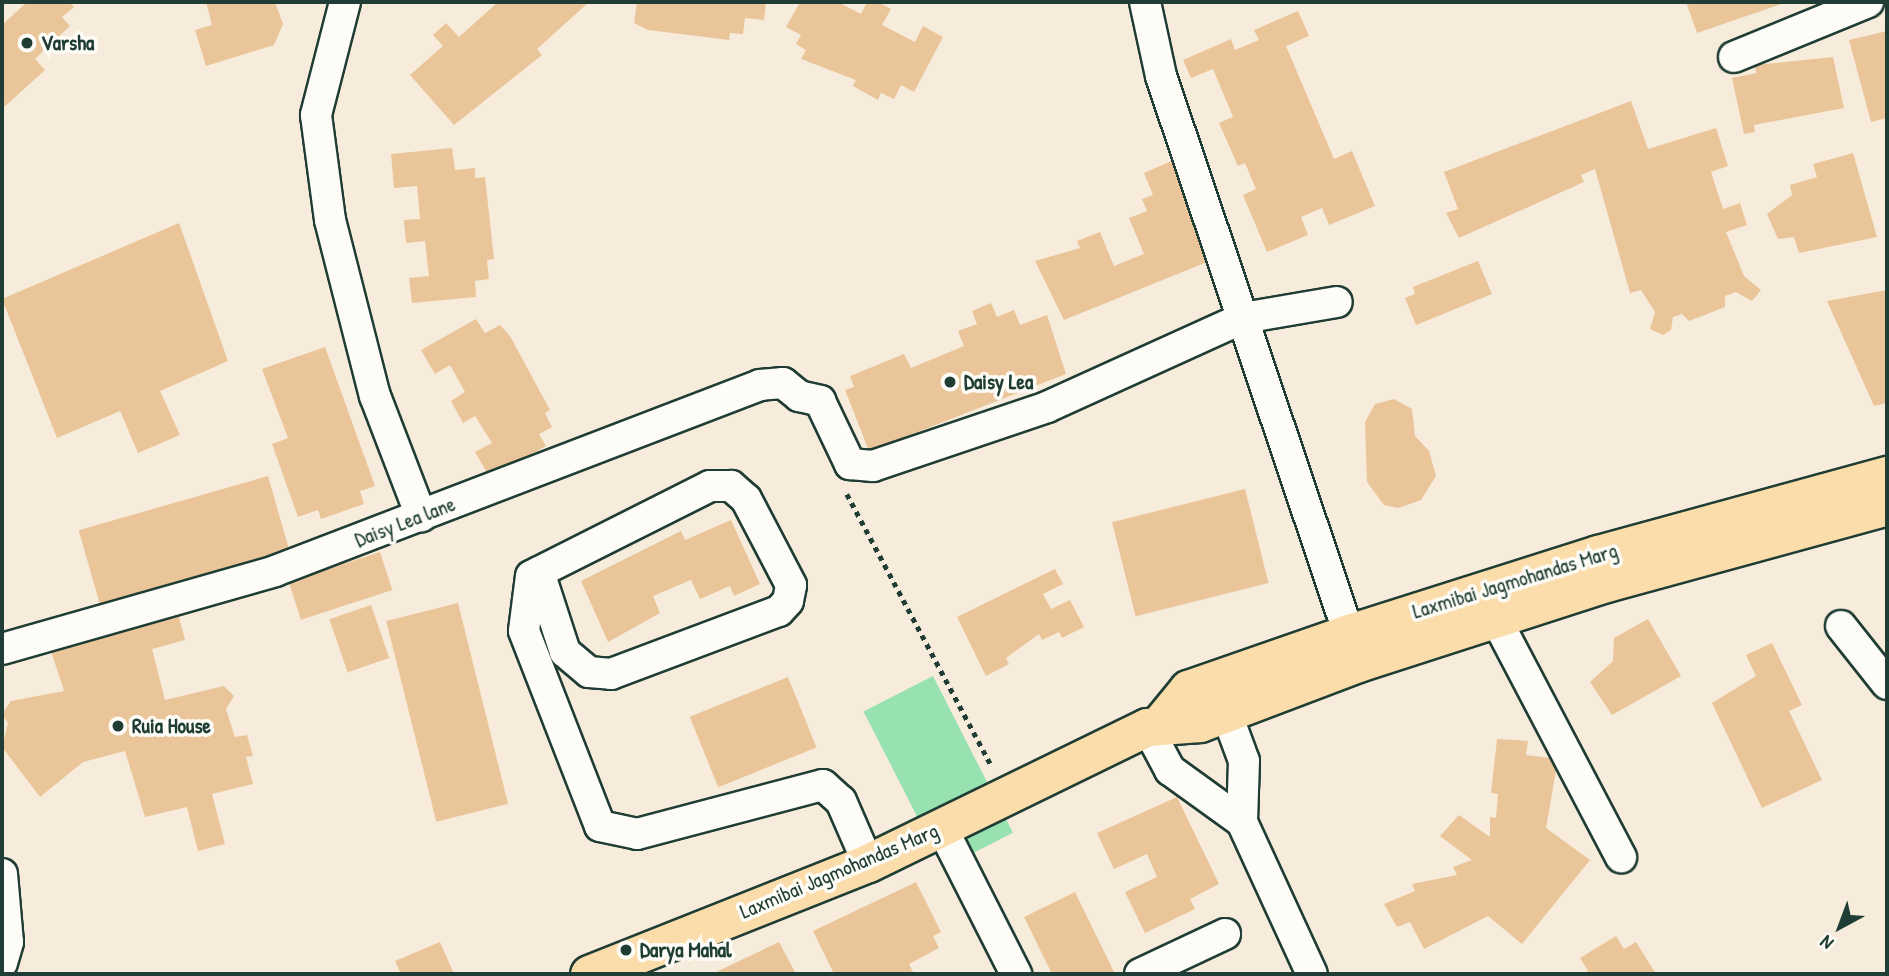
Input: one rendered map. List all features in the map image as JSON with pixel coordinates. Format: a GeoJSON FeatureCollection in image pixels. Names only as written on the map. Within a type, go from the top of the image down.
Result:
{"type":"FeatureCollection","features":[{"type":"Feature","properties":{"kind":"main road","name":"Laxmibai Jagmohandas Marg"},"geometry":{"type":"LineString","coordinates":[[1154,724],[1200,723],[1228,714],[1353,648],[1887,475]]}},
{"type":"Feature","properties":{"kind":"main road","name":"Laxmibai Jagmohandas Marg"},"geometry":{"type":"LineString","coordinates":[[600,972],[868,863],[942,828],[1154,724],[1188,689],[1213,680],[1353,648],[1497,621],[1602,569],[1887,506]]}},
{"type":"Feature","properties":{"kind":"street"},"geometry":{"type":"LineString","coordinates":[[345,2],[316,115],[328,207],[375,396],[421,516]]}},
{"type":"Feature","properties":{"kind":"street"},"geometry":{"type":"LineString","coordinates":[[1145,2],[1161,76],[1353,648]]}},
{"type":"Feature","properties":{"kind":"street"},"geometry":{"type":"LineString","coordinates":[[1734,57],[1868,2]]}},
{"type":"Feature","properties":{"kind":"street"},"geometry":{"type":"LineString","coordinates":[[1243,318],[1337,302]]}},
{"type":"Feature","properties":{"kind":"street","name":"Daisy Lea lane"},"geometry":{"type":"LineString","coordinates":[[2,649],[275,571],[761,385],[783,383],[799,396],[820,401],[850,464],[873,466],[1046,407],[1243,318]]}},
{"type":"Feature","properties":{"kind":"street"},"geometry":{"type":"LineString","coordinates":[[539,572],[565,652],[589,672],[611,674],[779,611],[791,584],[746,499],[731,486],[710,486],[539,572],[525,593],[524,631],[600,825],[618,835],[637,834],[823,785],[841,801],[868,863]]}},
{"type":"Feature","properties":{"kind":"street"},"geometry":{"type":"LineString","coordinates":[[1497,621],[1621,857]]}},
{"type":"Feature","properties":{"kind":"street"},"geometry":{"type":"LineString","coordinates":[[1841,626],[1887,684]]}},
{"type":"Feature","properties":{"kind":"street"},"geometry":{"type":"LineString","coordinates":[[1213,680],[1244,761],[1242,822],[1312,974]]}},
{"type":"Feature","properties":{"kind":"street"},"geometry":{"type":"LineString","coordinates":[[1154,724],[1170,770],[1242,822]]}},
{"type":"Feature","properties":{"kind":"street"},"geometry":{"type":"LineString","coordinates":[[942,828],[1016,974]]}},
{"type":"Feature","properties":{"kind":"street"},"geometry":{"type":"LineString","coordinates":[[2,874],[8,942],[2,964]]}},
{"type":"Feature","properties":{"kind":"street"},"geometry":{"type":"LineString","coordinates":[[1140,974],[1225,934]]}},
{"type":"Feature","properties":{"kind":"path"},"geometry":{"type":"LineString","coordinates":[[841,484],[987,756]]}},
{"type":"Feature","properties":{"kind":"green space"},"geometry":{"type":"Polygon","coordinates":[[[933,676],[1013,833],[943,868],[864,711],[933,676]]]}},
{"type":"Feature","properties":{"kind":"building","name":"Varsha"},"geometry":{"type":"Polygon","coordinates":[[[27,2],[69,2],[74,7],[62,17],[70,26],[35,59],[45,70],[2,109],[2,25],[27,2]]]}},
{"type":"Feature","properties":{"kind":"building"},"geometry":{"type":"Polygon","coordinates":[[[206,2],[275,2],[283,24],[274,45],[206,66],[195,30],[212,25],[206,2]]]}},
{"type":"Feature","properties":{"kind":"building"},"geometry":{"type":"Polygon","coordinates":[[[498,2],[589,2],[537,49],[542,55],[454,125],[410,75],[443,46],[433,35],[446,23],[459,37],[498,2]]]}},
{"type":"Feature","properties":{"kind":"building"},"geometry":{"type":"Polygon","coordinates":[[[637,2],[766,2],[764,20],[745,18],[743,34],[730,33],[729,40],[648,30],[634,23],[637,2]]]}},
{"type":"Feature","properties":{"kind":"building"},"geometry":{"type":"Polygon","coordinates":[[[800,2],[838,2],[861,14],[867,2],[878,2],[891,9],[882,25],[915,42],[923,26],[943,37],[914,92],[901,85],[894,99],[881,93],[878,100],[853,86],[856,80],[801,59],[806,50],[796,44],[801,35],[786,27],[800,2]]]}},
{"type":"Feature","properties":{"kind":"building"},"geometry":{"type":"Polygon","coordinates":[[[1686,2],[1787,2],[1697,33],[1686,2]]]}},
{"type":"Feature","properties":{"kind":"building"},"geometry":{"type":"Polygon","coordinates":[[[1298,11],[1309,36],[1286,46],[1334,159],[1352,151],[1375,206],[1329,225],[1322,208],[1301,217],[1308,235],[1267,252],[1243,195],[1256,189],[1245,163],[1238,166],[1219,123],[1233,117],[1213,69],[1191,78],[1183,60],[1231,39],[1235,50],[1259,40],[1254,30],[1298,11]]]}},
{"type":"Feature","properties":{"kind":"building"},"geometry":{"type":"Polygon","coordinates":[[[1887,31],[1887,118],[1871,122],[1849,40],[1887,31]]]}},
{"type":"Feature","properties":{"kind":"building"},"geometry":{"type":"Polygon","coordinates":[[[1833,57],[1844,108],[1754,125],[1755,132],[1744,134],[1732,78],[1756,73],[1755,65],[1833,57]]]}},
{"type":"Feature","properties":{"kind":"building"},"geometry":{"type":"Polygon","coordinates":[[[1631,101],[1648,149],[1716,128],[1728,166],[1711,172],[1723,209],[1740,203],[1747,225],[1726,232],[1744,276],[1761,290],[1752,301],[1736,292],[1725,296],[1725,307],[1689,321],[1682,314],[1673,317],[1671,330],[1663,335],[1650,329],[1655,312],[1641,290],[1630,293],[1595,169],[1581,175],[1584,182],[1459,238],[1446,213],[1458,209],[1444,172],[1631,101]]]}},
{"type":"Feature","properties":{"kind":"building"},"geometry":{"type":"Polygon","coordinates":[[[452,148],[455,170],[475,168],[475,178],[485,177],[494,259],[487,260],[489,279],[475,281],[476,297],[412,303],[409,278],[429,276],[425,241],[406,243],[404,220],[420,219],[417,186],[394,188],[391,154],[452,148]]]}},
{"type":"Feature","properties":{"kind":"building"},"geometry":{"type":"Polygon","coordinates":[[[1853,153],[1877,237],[1799,253],[1794,237],[1778,239],[1767,214],[1792,195],[1790,185],[1817,177],[1813,164],[1853,153]]]}},
{"type":"Feature","properties":{"kind":"building"},"geometry":{"type":"Polygon","coordinates":[[[1176,159],[1217,258],[1064,320],[1035,261],[1080,248],[1077,241],[1100,232],[1114,266],[1144,254],[1129,218],[1147,211],[1142,199],[1153,195],[1144,173],[1176,159]]]}},
{"type":"Feature","properties":{"kind":"building"},"geometry":{"type":"Polygon","coordinates":[[[179,223],[228,361],[160,391],[180,435],[138,453],[120,411],[57,438],[2,299],[179,223]]]}},
{"type":"Feature","properties":{"kind":"building"},"geometry":{"type":"Polygon","coordinates":[[[1478,261],[1492,294],[1416,325],[1405,298],[1415,294],[1413,287],[1478,261]]]}},
{"type":"Feature","properties":{"kind":"building"},"geometry":{"type":"Polygon","coordinates":[[[1887,290],[1887,403],[1874,406],[1827,301],[1887,290]]]}},
{"type":"Feature","properties":{"kind":"building","name":"Daisy Lea"},"geometry":{"type":"Polygon","coordinates":[[[991,303],[997,317],[1014,310],[1020,325],[1047,315],[1066,374],[869,451],[845,390],[854,387],[850,376],[904,354],[911,368],[964,346],[958,331],[977,324],[972,311],[991,303]]]}},
{"type":"Feature","properties":{"kind":"building"},"geometry":{"type":"Polygon","coordinates":[[[476,319],[485,333],[500,325],[510,336],[550,410],[545,413],[552,427],[539,434],[546,446],[490,478],[475,452],[492,443],[475,416],[463,423],[451,401],[465,392],[450,365],[435,374],[421,350],[476,319]]]}},
{"type":"Feature","properties":{"kind":"building"},"geometry":{"type":"Polygon","coordinates":[[[325,347],[375,486],[360,491],[364,504],[321,519],[318,510],[298,517],[272,444],[288,438],[262,369],[325,347]]]}},
{"type":"Feature","properties":{"kind":"building"},"geometry":{"type":"Polygon","coordinates":[[[1394,399],[1412,409],[1415,436],[1429,451],[1436,476],[1421,500],[1398,508],[1384,505],[1367,482],[1365,422],[1375,404],[1394,399]]]}},
{"type":"Feature","properties":{"kind":"building"},"geometry":{"type":"Polygon","coordinates":[[[268,476],[291,555],[101,609],[79,530],[268,476]]]}},
{"type":"Feature","properties":{"kind":"building"},"geometry":{"type":"Polygon","coordinates":[[[1245,489],[1268,583],[1136,616],[1112,522],[1245,489]]]}},
{"type":"Feature","properties":{"kind":"building"},"geometry":{"type":"Polygon","coordinates":[[[731,520],[760,584],[734,596],[730,586],[700,599],[691,580],[653,596],[660,613],[608,642],[581,581],[681,531],[685,540],[731,520]]]}},
{"type":"Feature","properties":{"kind":"building"},"geometry":{"type":"Polygon","coordinates":[[[380,552],[392,590],[301,620],[289,582],[380,552]]]}},
{"type":"Feature","properties":{"kind":"building"},"geometry":{"type":"Polygon","coordinates":[[[1055,569],[1063,584],[1043,594],[1051,609],[1070,600],[1084,627],[1062,638],[1059,632],[1042,640],[1039,634],[1006,658],[1009,664],[986,676],[957,617],[1055,569]]]}},
{"type":"Feature","properties":{"kind":"building","name":"Ruia House"},"geometry":{"type":"Polygon","coordinates":[[[175,602],[185,640],[152,649],[165,700],[224,686],[234,696],[226,709],[235,737],[247,735],[253,756],[246,757],[253,784],[212,794],[225,844],[198,851],[187,807],[145,817],[125,751],[83,762],[40,797],[2,747],[8,723],[2,714],[11,701],[64,691],[47,639],[175,602]]]}},
{"type":"Feature","properties":{"kind":"building"},"geometry":{"type":"Polygon","coordinates":[[[458,603],[508,804],[436,822],[386,621],[458,603]]]}},
{"type":"Feature","properties":{"kind":"building"},"geometry":{"type":"Polygon","coordinates":[[[371,605],[389,658],[348,672],[329,619],[371,605]]]}},
{"type":"Feature","properties":{"kind":"building"},"geometry":{"type":"Polygon","coordinates":[[[1648,619],[1681,676],[1612,715],[1590,682],[1613,661],[1614,638],[1648,619]]]}},
{"type":"Feature","properties":{"kind":"building"},"geometry":{"type":"Polygon","coordinates":[[[1772,643],[1802,705],[1789,711],[1822,780],[1762,808],[1712,703],[1756,676],[1746,655],[1772,643]]]}},
{"type":"Feature","properties":{"kind":"building"},"geometry":{"type":"Polygon","coordinates":[[[788,677],[816,747],[718,787],[690,717],[788,677]]]}},
{"type":"Feature","properties":{"kind":"building"},"geometry":{"type":"Polygon","coordinates":[[[1497,739],[1528,741],[1526,755],[1558,759],[1546,828],[1590,860],[1522,944],[1488,916],[1424,949],[1410,922],[1397,927],[1384,904],[1415,891],[1412,884],[1457,875],[1453,867],[1472,860],[1440,836],[1459,815],[1490,837],[1490,817],[1496,818],[1498,794],[1491,793],[1497,739]]]}},
{"type":"Feature","properties":{"kind":"building"},"geometry":{"type":"Polygon","coordinates":[[[1177,797],[1219,884],[1190,899],[1195,909],[1145,933],[1125,892],[1157,877],[1147,854],[1114,869],[1097,833],[1177,797]]]}},
{"type":"Feature","properties":{"kind":"building"},"geometry":{"type":"Polygon","coordinates":[[[916,882],[941,932],[933,936],[939,948],[909,964],[914,974],[834,974],[813,931],[916,882]]]}},
{"type":"Feature","properties":{"kind":"building"},"geometry":{"type":"Polygon","coordinates":[[[1075,892],[1115,974],[1052,974],[1024,917],[1075,892]]]}},
{"type":"Feature","properties":{"kind":"building"},"geometry":{"type":"Polygon","coordinates":[[[1616,936],[1624,949],[1636,942],[1656,974],[1583,974],[1588,971],[1580,958],[1616,936]]]}},
{"type":"Feature","properties":{"kind":"building"},"geometry":{"type":"Polygon","coordinates":[[[440,942],[454,974],[401,974],[395,961],[440,942]]]}},
{"type":"Feature","properties":{"kind":"building"},"geometry":{"type":"Polygon","coordinates":[[[779,942],[796,974],[712,974],[779,942]]]}},
{"type":"Feature","properties":{"kind":"place","name":"Varsha"},"geometry":{"type":"Point","coordinates":[27,43]}},
{"type":"Feature","properties":{"kind":"place","name":"Daisy Lea"},"geometry":{"type":"Point","coordinates":[950,382]}},
{"type":"Feature","properties":{"kind":"place","name":"Ruia House"},"geometry":{"type":"Point","coordinates":[118,726]}},
{"type":"Feature","properties":{"kind":"place","name":"Darya Mahal"},"geometry":{"type":"Point","coordinates":[626,950]}}]}
